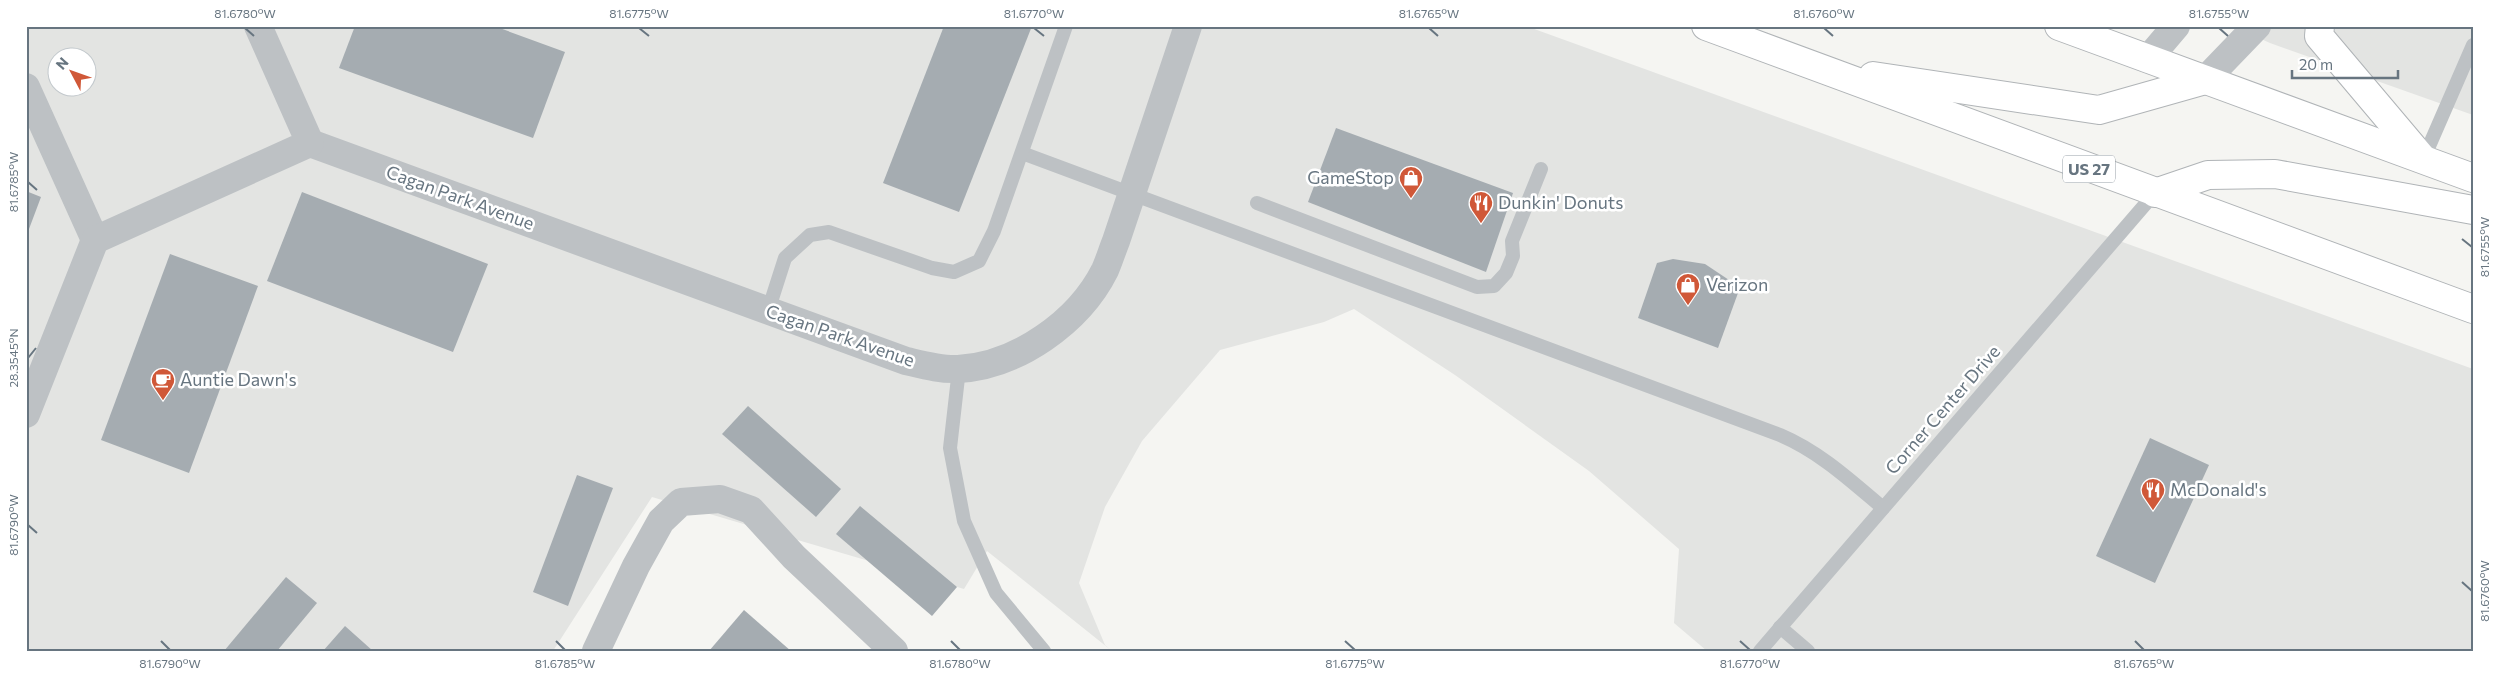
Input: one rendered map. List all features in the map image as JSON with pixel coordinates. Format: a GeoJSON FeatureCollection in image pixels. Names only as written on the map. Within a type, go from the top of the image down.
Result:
{"type":"FeatureCollection","features":[{"type":"Feature","properties":{"kind":"highway","name":"US 27"},"geometry":{"type":"LineString","coordinates":[[1706,26],[2473,309]]}},
{"type":"Feature","properties":{"kind":"highway"},"geometry":{"type":"LineString","coordinates":[[2059,26],[2473,178]]}},
{"type":"Feature","properties":{"kind":"highway"},"geometry":{"type":"LineString","coordinates":[[2320,26],[2319,36],[2423,160]]}},
{"type":"Feature","properties":{"kind":"highway"},"geometry":{"type":"LineString","coordinates":[[1817,67],[2100,110],[2205,80]]}},
{"type":"Feature","properties":{"kind":"highway"},"geometry":{"type":"LineString","coordinates":[[2155,193],[2208,175],[2276,174],[2473,210]]}},
{"type":"Feature","properties":{"kind":"street"},"geometry":{"type":"LineString","coordinates":[[26,414],[95,240],[310,143],[258,26]]}},
{"type":"Feature","properties":{"kind":"street","name":"Cagan Park Avenue"},"geometry":{"type":"LineString","coordinates":[[310,143],[906,361],[932,367],[959,369],[989,363],[1018,352],[1044,336],[1069,317],[1088,295],[1104,270],[1188,26]]}},
{"type":"Feature","properties":{"kind":"street"},"geometry":{"type":"LineString","coordinates":[[2148,59],[2176,26]]}},
{"type":"Feature","properties":{"kind":"street"},"geometry":{"type":"LineString","coordinates":[[2205,80],[2257,26]]}},
{"type":"Feature","properties":{"kind":"street"},"geometry":{"type":"LineString","coordinates":[[26,86],[95,240]]}},
{"type":"Feature","properties":{"kind":"street"},"geometry":{"type":"LineString","coordinates":[[596,651],[636,566],[661,521],[681,502],[720,500],[751,510],[794,558],[894,651]]}},
{"type":"Feature","properties":{"kind":"lane"},"geometry":{"type":"LineString","coordinates":[[768,311],[785,258],[810,235],[829,232],[932,268],[954,272],[978,261],[994,231],[1066,26]]}},
{"type":"Feature","properties":{"kind":"lane"},"geometry":{"type":"LineString","coordinates":[[2423,160],[2473,44]]}},
{"type":"Feature","properties":{"kind":"lane"},"geometry":{"type":"LineString","coordinates":[[1022,153],[1789,439],[1829,464],[1883,508]]}},
{"type":"Feature","properties":{"kind":"lane"},"geometry":{"type":"LineString","coordinates":[[1257,203],[1477,286],[1494,286],[1506,273],[1513,256],[1512,241],[1541,169]]}},
{"type":"Feature","properties":{"kind":"lane","name":"Corner Center Drive"},"geometry":{"type":"LineString","coordinates":[[1760,651],[2155,193]]}},
{"type":"Feature","properties":{"kind":"lane"},"geometry":{"type":"LineString","coordinates":[[959,369],[950,448],[964,521],[996,593],[1044,651]]}},
{"type":"Feature","properties":{"kind":"lane"},"geometry":{"type":"LineString","coordinates":[[1780,627],[1808,651]]}},
{"type":"Feature","properties":{"kind":"shaded area"},"geometry":{"type":"Polygon","coordinates":[[[26,26],[1526,26],[2473,369],[2473,651],[1707,651],[1674,623],[1679,549],[1589,471],[1455,375],[1354,309],[1324,322],[1220,350],[1142,441],[1105,507],[1079,583],[1105,645],[1112,651],[987,551],[964,589],[652,497],[553,651],[26,651],[26,26]]]}},
{"type":"Feature","properties":{"kind":"shaded area"},"geometry":{"type":"Polygon","coordinates":[[[2232,26],[2473,26],[2473,115],[2270,43],[2232,26]]]}},
{"type":"Feature","properties":{"kind":"building"},"geometry":{"type":"Polygon","coordinates":[[[355,26],[494,26],[565,52],[533,138],[339,68],[355,26]]]}},
{"type":"Feature","properties":{"kind":"building"},"geometry":{"type":"Polygon","coordinates":[[[944,26],[1032,26],[959,212],[883,183],[944,26]]]}},
{"type":"Feature","properties":{"kind":"building"},"geometry":{"type":"Polygon","coordinates":[[[1336,128],[1513,193],[1486,272],[1308,202],[1336,128]]]}},
{"type":"Feature","properties":{"kind":"building"},"geometry":{"type":"Polygon","coordinates":[[[26,191],[41,197],[26,237],[26,191]]]}},
{"type":"Feature","properties":{"kind":"building"},"geometry":{"type":"Polygon","coordinates":[[[302,192],[488,264],[453,352],[267,281],[302,192]]]}},
{"type":"Feature","properties":{"kind":"building"},"geometry":{"type":"Polygon","coordinates":[[[170,254],[258,286],[189,473],[101,440],[170,254]]]}},
{"type":"Feature","properties":{"kind":"building","name":"Verizon"},"geometry":{"type":"Polygon","coordinates":[[[1673,259],[1705,264],[1729,280],[1738,293],[1718,348],[1638,318],[1657,263],[1673,259]]]}},
{"type":"Feature","properties":{"kind":"building"},"geometry":{"type":"Polygon","coordinates":[[[748,406],[841,489],[816,517],[722,434],[748,406]]]}},
{"type":"Feature","properties":{"kind":"building","name":"McDonald's"},"geometry":{"type":"Polygon","coordinates":[[[2150,438],[2209,465],[2155,583],[2096,556],[2150,438]]]}},
{"type":"Feature","properties":{"kind":"building"},"geometry":{"type":"Polygon","coordinates":[[[577,475],[613,488],[568,606],[533,592],[577,475]]]}},
{"type":"Feature","properties":{"kind":"building"},"geometry":{"type":"Polygon","coordinates":[[[860,506],[957,587],[932,616],[836,534],[860,506]]]}},
{"type":"Feature","properties":{"kind":"building"},"geometry":{"type":"Polygon","coordinates":[[[286,577],[317,603],[277,651],[224,651],[286,577]]]}},
{"type":"Feature","properties":{"kind":"building"},"geometry":{"type":"Polygon","coordinates":[[[744,610],[791,651],[709,651],[744,610]]]}},
{"type":"Feature","properties":{"kind":"building"},"geometry":{"type":"Polygon","coordinates":[[[345,626],[373,651],[323,651],[345,626]]]}},
{"type":"Feature","properties":{"kind":"place","name":"GameStop"},"geometry":{"type":"Point","coordinates":[1411,199]}},
{"type":"Feature","properties":{"kind":"place","name":"Dunkin' Donuts"},"geometry":{"type":"Point","coordinates":[1481,224]}},
{"type":"Feature","properties":{"kind":"place","name":"Verizon"},"geometry":{"type":"Point","coordinates":[1688,306]}},
{"type":"Feature","properties":{"kind":"place","name":"Auntie Dawn's"},"geometry":{"type":"Point","coordinates":[163,401]}},
{"type":"Feature","properties":{"kind":"place","name":"McDonald's"},"geometry":{"type":"Point","coordinates":[2153,511]}}]}
